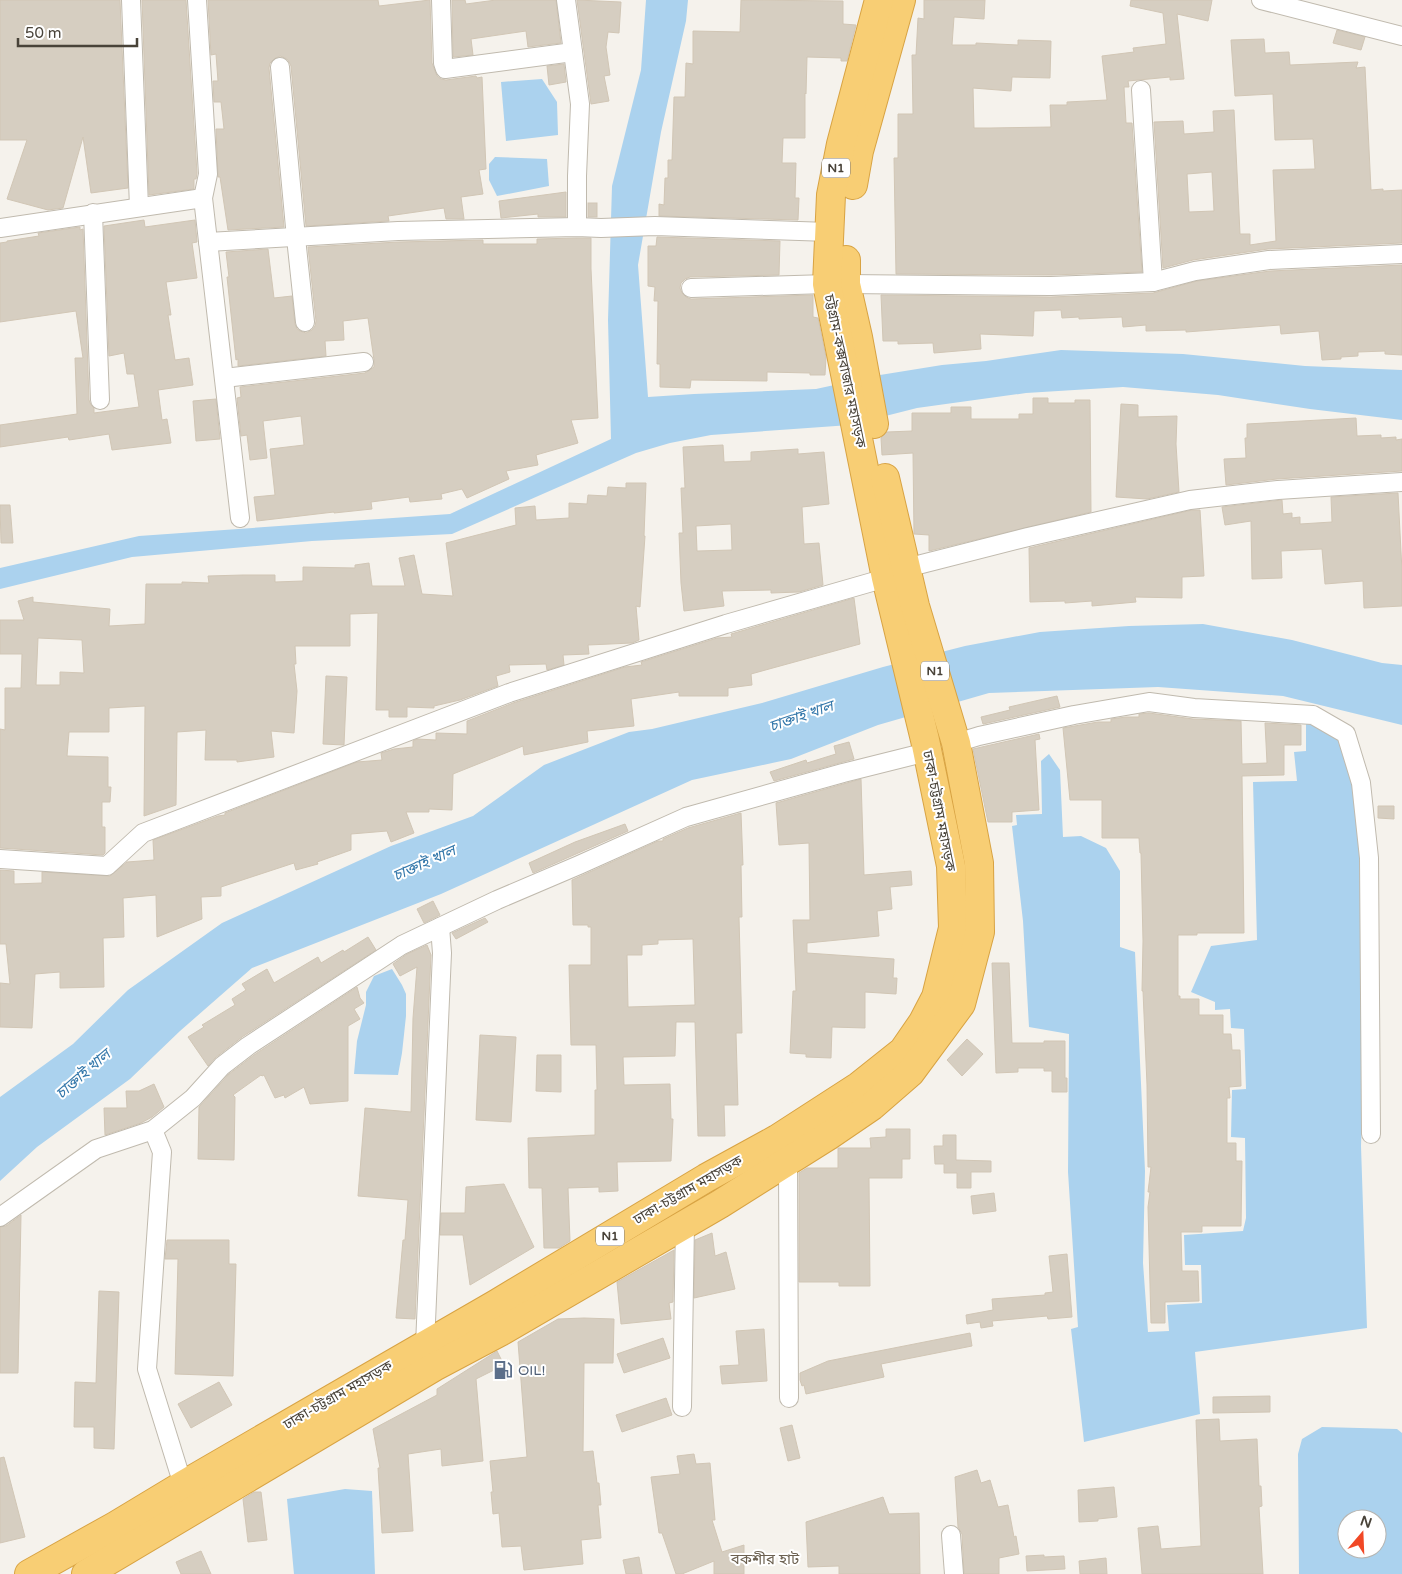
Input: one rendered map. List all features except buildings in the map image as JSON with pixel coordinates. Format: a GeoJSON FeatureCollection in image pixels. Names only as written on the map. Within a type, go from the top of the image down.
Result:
{"type":"FeatureCollection","features":[{"type":"Feature","properties":{"kind":"highway","name":"চট্টগ্রাম-কক্সবাজার মহাসড়ক"},"geometry":{"type":"LineString","coordinates":[[879,0],[841,144],[831,195],[830,232],[836,284],[870,451],[905,608],[926,746]]}},
{"type":"Feature","properties":{"kind":"highway","name":"চট্টগ্রাম-কক্সবাজার মহাসড়ক"},"geometry":{"type":"LineString","coordinates":[[836,284],[859,151],[901,0]]}},
{"type":"Feature","properties":{"kind":"highway","name":"চট্টগ্রাম-কক্সবাজার মহাসড়ক"},"geometry":{"type":"LineString","coordinates":[[905,608],[955,739]]}},
{"type":"Feature","properties":{"kind":"highway","name":"ঢাকা-চট্টগ্রাম মহাসড়ক"},"geometry":{"type":"LineString","coordinates":[[86,1574],[434,1367],[500,1332],[720,1204],[872,1106],[910,1074],[961,1004],[980,932],[979,863],[955,739]]}},
{"type":"Feature","properties":{"kind":"highway","name":"ঢাকা-চট্টগ্রাম মহাসড়ক"},"geometry":{"type":"LineString","coordinates":[[30,1574],[425,1345],[706,1178],[777,1139],[859,1086],[903,1051],[936,996],[953,928],[951,866],[926,746]]}},
{"type":"Feature","properties":{"kind":"highway"},"geometry":{"type":"LineString","coordinates":[[706,1178],[720,1204]]}},
{"type":"Feature","properties":{"kind":"street"},"geometry":{"type":"LineString","coordinates":[[131,0],[139,207]]}},
{"type":"Feature","properties":{"kind":"street"},"geometry":{"type":"LineString","coordinates":[[197,0],[208,174],[203,198],[240,518]]}},
{"type":"Feature","properties":{"kind":"street"},"geometry":{"type":"LineString","coordinates":[[441,0],[445,69],[573,52]]}},
{"type":"Feature","properties":{"kind":"street"},"geometry":{"type":"LineString","coordinates":[[566,0],[580,104],[577,227]]}},
{"type":"Feature","properties":{"kind":"street"},"geometry":{"type":"LineString","coordinates":[[1261,0],[1402,36]]}},
{"type":"Feature","properties":{"kind":"street"},"geometry":{"type":"LineString","coordinates":[[280,67],[305,322]]}},
{"type":"Feature","properties":{"kind":"street"},"geometry":{"type":"LineString","coordinates":[[1141,90],[1153,282]]}},
{"type":"Feature","properties":{"kind":"street"},"geometry":{"type":"LineString","coordinates":[[0,228],[203,198]]}},
{"type":"Feature","properties":{"kind":"street"},"geometry":{"type":"LineString","coordinates":[[93,213],[100,400]]}},
{"type":"Feature","properties":{"kind":"street"},"geometry":{"type":"LineString","coordinates":[[208,242],[398,231],[577,227],[654,226],[830,232]]}},
{"type":"Feature","properties":{"kind":"street"},"geometry":{"type":"LineString","coordinates":[[691,288],[836,284],[1051,286],[1153,282],[1195,271],[1269,260],[1402,254]]}},
{"type":"Feature","properties":{"kind":"street"},"geometry":{"type":"LineString","coordinates":[[224,378],[364,362]]}},
{"type":"Feature","properties":{"kind":"street"},"geometry":{"type":"LineString","coordinates":[[0,859],[107,866],[143,833],[509,693],[726,624],[896,573],[1028,537],[1190,500],[1278,490],[1402,482]]}},
{"type":"Feature","properties":{"kind":"street"},"geometry":{"type":"LineString","coordinates":[[955,739],[980,736],[1064,717],[1148,702],[1194,708],[1313,715],[1346,734],[1361,783],[1369,858],[1371,1134]]}},
{"type":"Feature","properties":{"kind":"street"},"geometry":{"type":"LineString","coordinates":[[0,1217],[96,1149],[153,1130],[193,1098],[222,1066],[248,1046],[402,945],[497,900],[686,817],[843,773],[926,746]]}},
{"type":"Feature","properties":{"kind":"street"},"geometry":{"type":"LineString","coordinates":[[425,1345],[442,953],[440,927]]}},
{"type":"Feature","properties":{"kind":"street"},"geometry":{"type":"LineString","coordinates":[[153,1130],[162,1152],[146,1369],[183,1485]]}},
{"type":"Feature","properties":{"kind":"street"},"geometry":{"type":"LineString","coordinates":[[788,1161],[789,1398]]}},
{"type":"Feature","properties":{"kind":"street"},"geometry":{"type":"LineString","coordinates":[[682,1407],[684,1224]]}},
{"type":"Feature","properties":{"kind":"street"},"geometry":{"type":"LineString","coordinates":[[951,1535],[954,1574]]}},
{"type":"Feature","properties":{"kind":"water"},"geometry":{"type":"Polygon","coordinates":[[[646,0],[688,0],[686,21],[661,132],[638,265],[648,397],[816,389],[880,375],[942,365],[986,361],[1061,350],[1183,354],[1305,366],[1402,370],[1402,420],[1218,395],[1123,387],[1026,393],[917,408],[850,425],[711,435],[670,443],[636,453],[452,534],[312,541],[132,557],[0,589],[0,568],[139,536],[450,514],[611,439],[608,320],[612,186],[641,70],[646,0]]]}},
{"type":"Feature","properties":{"kind":"water"},"geometry":{"type":"Polygon","coordinates":[[[542,79],[557,102],[558,135],[506,141],[501,82],[542,79]]]}},
{"type":"Feature","properties":{"kind":"water"},"geometry":{"type":"Polygon","coordinates":[[[495,157],[547,159],[549,186],[497,196],[489,180],[489,164],[495,157]]]}},
{"type":"Feature","properties":{"kind":"water","name":"চাক্তাই খাল"},"geometry":{"type":"Polygon","coordinates":[[[1203,624],[1292,640],[1382,663],[1402,665],[1402,725],[1283,696],[1158,687],[989,693],[878,725],[791,759],[692,780],[441,894],[252,968],[180,1031],[130,1079],[37,1147],[0,1181],[0,1097],[73,1044],[128,990],[222,923],[391,846],[473,816],[544,765],[629,732],[652,729],[762,703],[883,667],[965,646],[1040,632],[1129,626],[1203,624]]]}},
{"type":"Feature","properties":{"kind":"water"},"geometry":{"type":"Polygon","coordinates":[[[1306,719],[1339,736],[1354,785],[1363,847],[1364,1029],[1361,1146],[1367,1328],[1195,1352],[1200,1414],[1084,1442],[1071,1329],[1078,1327],[1068,1172],[1069,1034],[1029,1027],[1023,921],[1012,826],[1017,825],[1016,815],[1042,814],[1041,761],[1049,754],[1060,770],[1063,837],[1081,836],[1106,848],[1120,871],[1120,947],[1135,952],[1145,1171],[1143,1263],[1148,1332],[1169,1331],[1167,1305],[1202,1303],[1201,1265],[1185,1265],[1184,1235],[1243,1231],[1246,1218],[1245,1138],[1231,1137],[1232,1090],[1246,1089],[1244,1029],[1231,1028],[1230,1009],[1215,1010],[1215,1002],[1191,992],[1211,946],[1257,940],[1253,782],[1297,781],[1294,752],[1306,751],[1306,719]]]}},
{"type":"Feature","properties":{"kind":"water"},"geometry":{"type":"Polygon","coordinates":[[[392,969],[406,994],[406,1016],[398,1075],[354,1074],[357,1041],[366,1005],[366,992],[374,976],[392,969]]]}},
{"type":"Feature","properties":{"kind":"water"},"geometry":{"type":"Polygon","coordinates":[[[1322,1427],[1397,1429],[1402,1433],[1402,1574],[1299,1574],[1298,1454],[1302,1439],[1322,1427]]]}},
{"type":"Feature","properties":{"kind":"water"},"geometry":{"type":"Polygon","coordinates":[[[345,1489],[372,1491],[375,1574],[294,1574],[287,1499],[345,1489]]]}},
{"type":"Feature","properties":{"kind":"place","name":"OIL!"},"geometry":{"type":"Point","coordinates":[503,1370]}},
{"type":"Feature","properties":{"kind":"district","name":"বকশীর হাট"},"geometry":{"type":"Point","coordinates":[765,1559]}}]}
